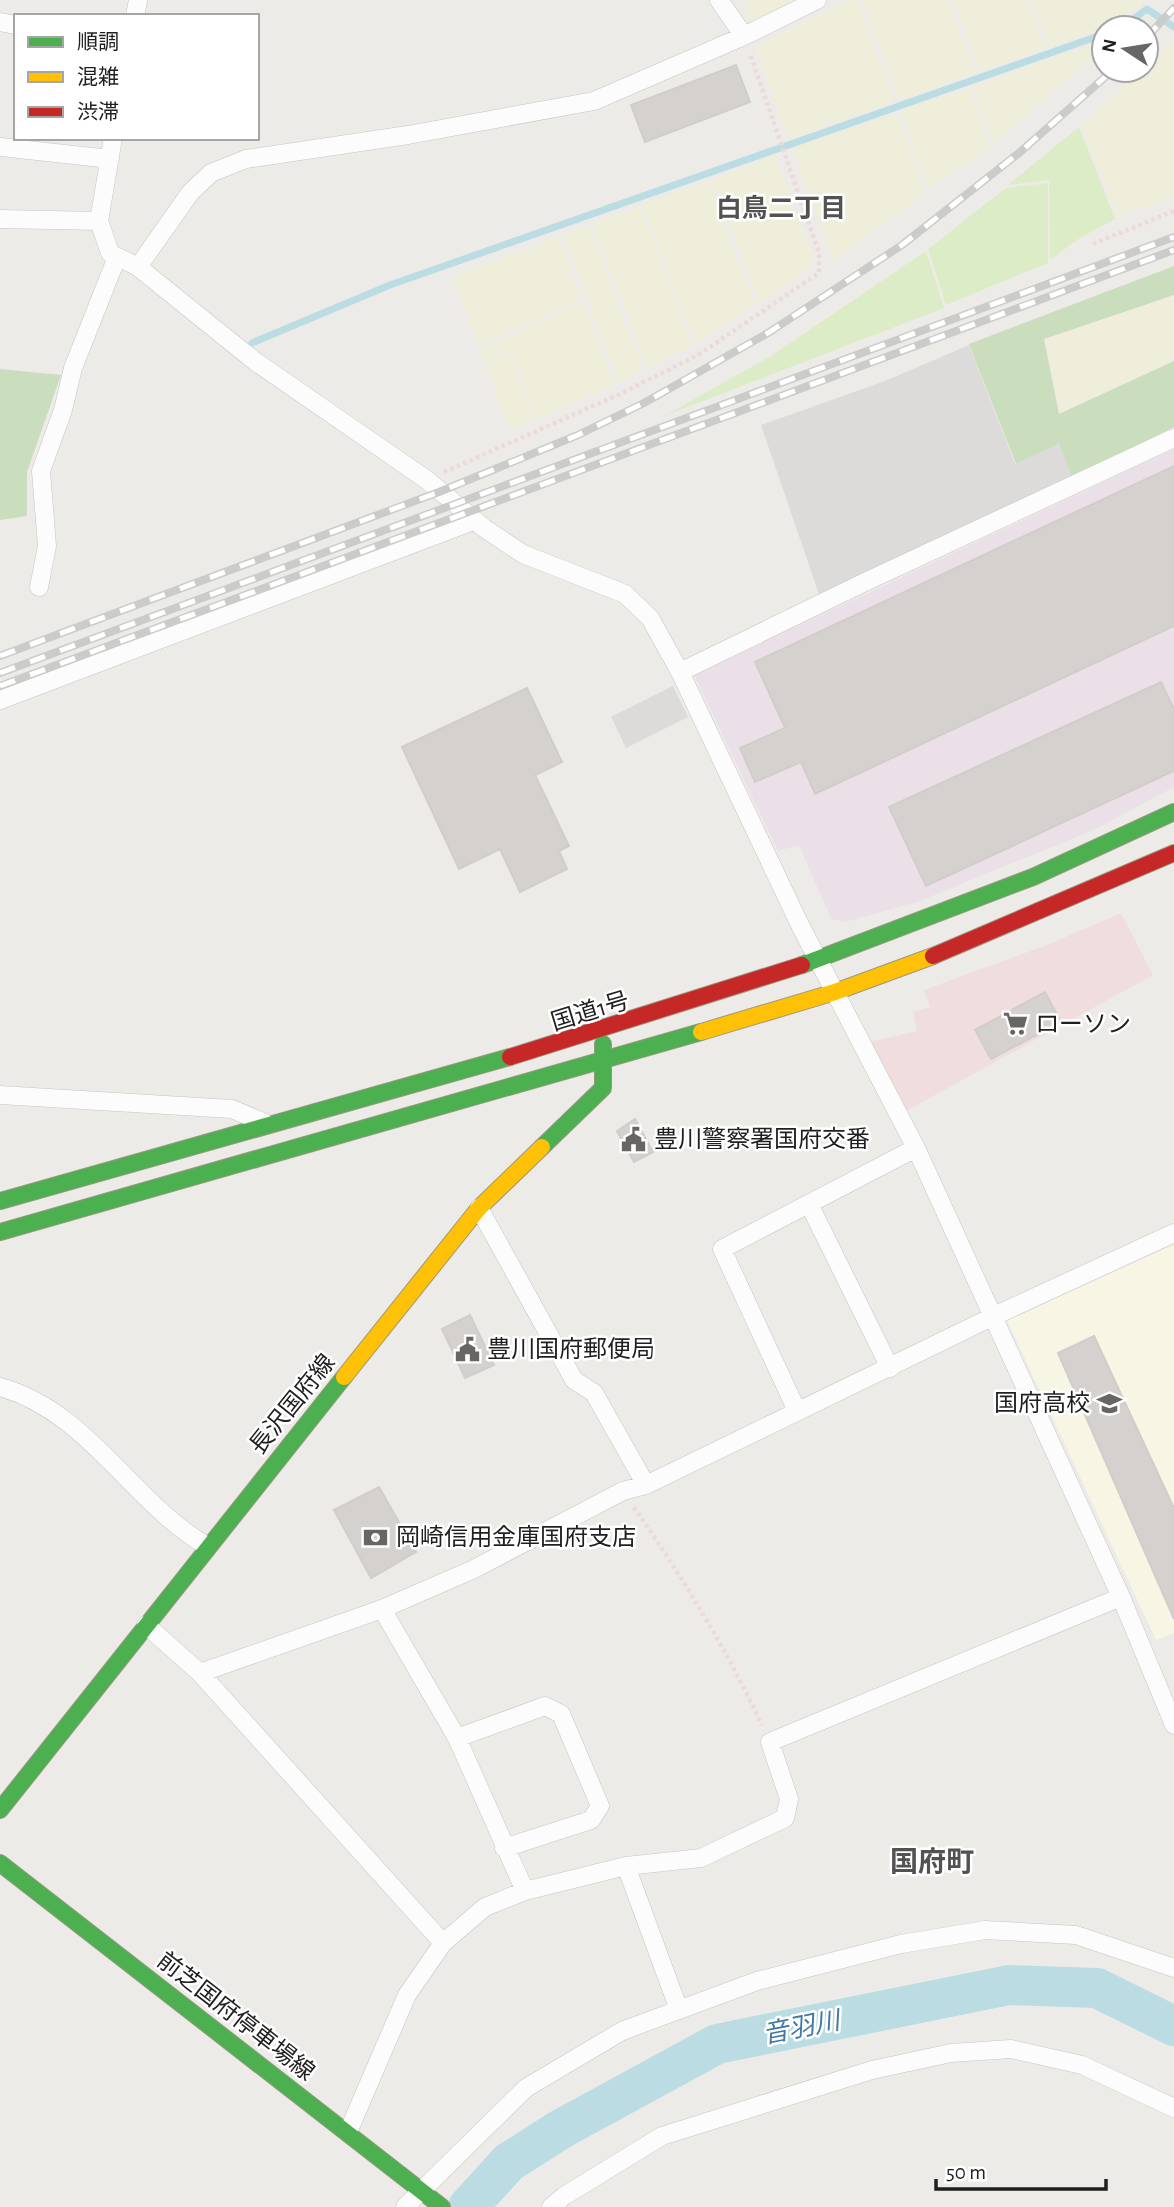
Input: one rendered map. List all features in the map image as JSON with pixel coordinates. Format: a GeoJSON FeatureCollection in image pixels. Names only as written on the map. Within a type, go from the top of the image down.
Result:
{"type":"FeatureCollection","features":[{"type":"Feature","properties":{"kind":"main road","name":"国道1号"},"geometry":{"type":"LineString","coordinates":[[0,1201],[602,1032],[820,961],[1110,844],[1174,812]]}},
{"type":"Feature","properties":{"kind":"main road"},"geometry":{"type":"LineString","coordinates":[[0,1231],[606,1061],[835,992],[965,945],[1174,853]]}},
{"type":"Feature","properties":{"kind":"main road","name":"長沢国府線"},"geometry":{"type":"LineString","coordinates":[[0,1810],[207,1546],[479,1208],[603,1087],[606,1061],[602,1032]]}},
{"type":"Feature","properties":{"kind":"main road","name":"前芝国府停車場線"},"geometry":{"type":"LineString","coordinates":[[0,1863],[442,2207]]}},
{"type":"Feature","properties":{"kind":"street"},"geometry":{"type":"LineString","coordinates":[[719,0],[744,36]]}},
{"type":"Feature","properties":{"kind":"street"},"geometry":{"type":"LineString","coordinates":[[138,267],[190,193],[211,173],[246,159],[408,135],[594,101],[744,36],[817,0]]}},
{"type":"Feature","properties":{"kind":"street"},"geometry":{"type":"LineString","coordinates":[[113,140],[99,221],[110,253],[138,267],[256,362],[428,480],[473,521],[523,554],[625,594],[650,618],[680,672],[835,992],[916,1148],[1121,1597],[1174,1725]]}},
{"type":"Feature","properties":{"kind":"street"},"geometry":{"type":"LineString","coordinates":[[0,147],[110,159]]}},
{"type":"Feature","properties":{"kind":"street"},"geometry":{"type":"LineString","coordinates":[[0,219],[99,221]]}},
{"type":"Feature","properties":{"kind":"street"},"geometry":{"type":"LineString","coordinates":[[39,587],[47,546],[41,471],[63,411],[73,368],[117,257]]}},
{"type":"Feature","properties":{"kind":"street"},"geometry":{"type":"LineString","coordinates":[[680,672],[865,582],[1174,438]]}},
{"type":"Feature","properties":{"kind":"street"},"geometry":{"type":"LineString","coordinates":[[0,700],[473,521]]}},
{"type":"Feature","properties":{"kind":"street"},"geometry":{"type":"LineString","coordinates":[[0,1095],[232,1109],[272,1125]]}},
{"type":"Feature","properties":{"kind":"street"},"geometry":{"type":"LineString","coordinates":[[797,1411],[722,1249],[916,1148]]}},
{"type":"Feature","properties":{"kind":"street"},"geometry":{"type":"LineString","coordinates":[[808,1204],[890,1368]]}},
{"type":"Feature","properties":{"kind":"street"},"geometry":{"type":"LineString","coordinates":[[479,1208],[574,1380],[594,1393],[646,1485]]}},
{"type":"Feature","properties":{"kind":"street"},"geometry":{"type":"LineString","coordinates":[[200,1673],[382,1609],[474,1569],[623,1491],[646,1485],[992,1317],[1174,1233]]}},
{"type":"Feature","properties":{"kind":"street"},"geometry":{"type":"LineString","coordinates":[[0,1387],[61,1415],[182,1532],[207,1546]]}},
{"type":"Feature","properties":{"kind":"street"},"geometry":{"type":"LineString","coordinates":[[348,2132],[407,1995],[443,1943],[485,1907],[525,1891],[626,1866],[701,1858],[785,1818],[789,1799],[770,1742],[1121,1597]]}},
{"type":"Feature","properties":{"kind":"street"},"geometry":{"type":"LineString","coordinates":[[382,1609],[457,1738],[525,1891]]}},
{"type":"Feature","properties":{"kind":"street"},"geometry":{"type":"LineString","coordinates":[[146,1625],[200,1673],[443,1943]]}},
{"type":"Feature","properties":{"kind":"street"},"geometry":{"type":"LineString","coordinates":[[457,1738],[545,1706],[561,1714],[576,1749],[600,1806],[591,1819],[504,1848]]}},
{"type":"Feature","properties":{"kind":"street"},"geometry":{"type":"LineString","coordinates":[[626,1866],[679,2010]]}},
{"type":"Feature","properties":{"kind":"street"},"geometry":{"type":"LineString","coordinates":[[405,2207],[526,2088],[622,2031],[757,1981],[901,1944],[985,1930],[1076,1935],[1174,1968]]}},
{"type":"Feature","properties":{"kind":"street"},"geometry":{"type":"LineString","coordinates":[[551,2207],[564,2196],[663,2136],[872,2070],[951,2053],[1011,2049],[1082,2065],[1174,2108]]}},
{"type":"Feature","properties":{"kind":"path"},"geometry":{"type":"LineString","coordinates":[[428,480],[618,396],[698,355],[819,273],[819,253],[744,36]]}},
{"type":"Feature","properties":{"kind":"path"},"geometry":{"type":"LineString","coordinates":[[1093,244],[1174,211]]}},
{"type":"Feature","properties":{"kind":"path"},"geometry":{"type":"LineString","coordinates":[[623,1491],[678,1570],[737,1672],[770,1742]]}},
{"type":"Feature","properties":{"kind":"shaded area"},"geometry":{"type":"Polygon","coordinates":[[[969,345],[1015,464],[1059,444],[1073,479],[821,600],[761,425],[885,381],[969,345]]]}},
{"type":"Feature","properties":{"kind":"shaded area"},"geometry":{"type":"Polygon","coordinates":[[[1174,449],[1174,787],[1098,828],[920,901],[845,922],[831,919],[799,845],[778,851],[694,675],[1174,449]]]}},
{"type":"Feature","properties":{"kind":"shaded area"},"geometry":{"type":"Polygon","coordinates":[[[673,686],[688,717],[626,748],[611,717],[673,686]]]}},
{"type":"Feature","properties":{"kind":"shaded area"},"geometry":{"type":"Polygon","coordinates":[[[1121,913],[1153,975],[906,1111],[870,1042],[917,1031],[913,1012],[930,1007],[924,990],[1047,945],[1121,913]]]}},
{"type":"Feature","properties":{"kind":"shaded area","name":"国府高校"},"geometry":{"type":"Polygon","coordinates":[[[1174,1245],[1174,1633],[1156,1640],[1007,1320],[1174,1245]]]}},
{"type":"Feature","properties":{"kind":"green space"},"geometry":{"type":"Polygon","coordinates":[[[748,0],[797,0],[749,25],[744,11],[748,0]]]}},
{"type":"Feature","properties":{"kind":"green space"},"geometry":{"type":"Polygon","coordinates":[[[849,0],[857,0],[895,101],[789,139],[755,47],[849,0]]]}},
{"type":"Feature","properties":{"kind":"green space"},"geometry":{"type":"Polygon","coordinates":[[[862,0],[949,0],[976,73],[900,100],[862,0]]]}},
{"type":"Feature","properties":{"kind":"green space"},"geometry":{"type":"Polygon","coordinates":[[[953,0],[1028,0],[1046,49],[980,72],[953,0]]]}},
{"type":"Feature","properties":{"kind":"green space"},"geometry":{"type":"Polygon","coordinates":[[[1032,0],[1146,0],[1129,14],[1090,14],[1090,33],[1049,47],[1032,0]]]}},
{"type":"Feature","properties":{"kind":"green space"},"geometry":{"type":"Polygon","coordinates":[[[1171,41],[1174,49],[1174,196],[1118,217],[1081,126],[1126,84],[1160,84],[1160,52],[1171,41]]]}},
{"type":"Feature","properties":{"kind":"green space"},"geometry":{"type":"Polygon","coordinates":[[[1090,45],[1090,59],[994,144],[972,86],[1090,45]]]}},
{"type":"Feature","properties":{"kind":"green space"},"geometry":{"type":"Polygon","coordinates":[[[969,88],[991,148],[929,189],[900,111],[969,88]]]}},
{"type":"Feature","properties":{"kind":"green space"},"geometry":{"type":"Polygon","coordinates":[[[897,113],[926,193],[833,261],[792,149],[897,113]]]}},
{"type":"Feature","properties":{"kind":"green space"},"geometry":{"type":"Polygon","coordinates":[[[1079,127],[1115,219],[1080,238],[1050,260],[1049,180],[1008,185],[1079,127]]]}},
{"type":"Feature","properties":{"kind":"green space"},"geometry":{"type":"Polygon","coordinates":[[[775,155],[813,256],[810,269],[759,303],[712,179],[775,155]]]}},
{"type":"Feature","properties":{"kind":"green space"},"geometry":{"type":"Polygon","coordinates":[[[708,180],[755,305],[695,344],[643,205],[708,180]]]}},
{"type":"Feature","properties":{"kind":"green space"},"geometry":{"type":"Polygon","coordinates":[[[1048,183],[1048,263],[946,305],[928,249],[1006,188],[1048,183]]]}},
{"type":"Feature","properties":{"kind":"green space"},"geometry":{"type":"Polygon","coordinates":[[[640,206],[692,346],[647,368],[593,224],[640,206]]]}},
{"type":"Feature","properties":{"kind":"green space"},"geometry":{"type":"Polygon","coordinates":[[[589,225],[643,370],[618,383],[563,235],[589,225]]]}},
{"type":"Feature","properties":{"kind":"green space"},"geometry":{"type":"Polygon","coordinates":[[[559,237],[581,299],[478,346],[452,277],[559,237]]]}},
{"type":"Feature","properties":{"kind":"green space"},"geometry":{"type":"Polygon","coordinates":[[[926,251],[944,308],[664,416],[771,356],[926,251]]]}},
{"type":"Feature","properties":{"kind":"green space"},"geometry":{"type":"Polygon","coordinates":[[[1174,266],[1174,295],[1044,339],[1059,414],[1174,361],[1174,427],[1072,478],[1059,444],[1016,464],[969,344],[1174,266]]]}},
{"type":"Feature","properties":{"kind":"green space"},"geometry":{"type":"Polygon","coordinates":[[[1174,296],[1174,360],[1060,413],[1045,339],[1174,296]]]}},
{"type":"Feature","properties":{"kind":"green space"},"geometry":{"type":"Polygon","coordinates":[[[583,302],[615,385],[536,419],[510,352],[484,362],[479,350],[583,302]]]}},
{"type":"Feature","properties":{"kind":"green space"},"geometry":{"type":"Polygon","coordinates":[[[509,354],[534,419],[510,430],[485,364],[509,354]]]}},
{"type":"Feature","properties":{"kind":"green space"},"geometry":{"type":"Polygon","coordinates":[[[0,369],[61,375],[27,472],[27,516],[0,520],[0,369]]]}},
{"type":"Feature","properties":{"kind":"building"},"geometry":{"type":"Polygon","coordinates":[[[736,65],[750,102],[645,142],[631,105],[736,65]]]}},
{"type":"Feature","properties":{"kind":"building"},"geometry":{"type":"Polygon","coordinates":[[[1174,466],[1174,626],[815,794],[801,762],[755,782],[740,748],[785,728],[755,662],[1174,466]]]}},
{"type":"Feature","properties":{"kind":"building"},"geometry":{"type":"Polygon","coordinates":[[[1161,682],[1174,709],[1174,771],[926,886],[889,807],[1161,682]]]}},
{"type":"Feature","properties":{"kind":"building"},"geometry":{"type":"Polygon","coordinates":[[[527,688],[562,762],[535,775],[569,846],[559,851],[567,869],[520,892],[500,849],[459,869],[402,747],[527,688]]]}},
{"type":"Feature","properties":{"kind":"building"},"geometry":{"type":"Polygon","coordinates":[[[1045,992],[1061,1022],[991,1059],[975,1030],[1045,992]]]}},
{"type":"Feature","properties":{"kind":"building"},"geometry":{"type":"Polygon","coordinates":[[[635,1119],[653,1152],[634,1162],[617,1131],[635,1119]]]}},
{"type":"Feature","properties":{"kind":"building"},"geometry":{"type":"Polygon","coordinates":[[[470,1315],[494,1365],[465,1378],[442,1329],[470,1315]]]}},
{"type":"Feature","properties":{"kind":"building"},"geometry":{"type":"Polygon","coordinates":[[[1094,1336],[1174,1508],[1174,1619],[1058,1353],[1094,1336]]]}},
{"type":"Feature","properties":{"kind":"building"},"geometry":{"type":"Polygon","coordinates":[[[379,1487],[416,1552],[371,1578],[334,1510],[379,1487]]]}},
{"type":"Feature","properties":{"kind":"waterway"},"geometry":{"type":"LineString","coordinates":[[1140,14],[1147,9],[1154,14]]}},
{"type":"Feature","properties":{"kind":"waterway"},"geometry":{"type":"LineString","coordinates":[[1160,18],[1174,27]]}},
{"type":"Feature","properties":{"kind":"waterway"},"geometry":{"type":"LineString","coordinates":[[252,343],[390,285],[1090,39]]}},
{"type":"Feature","properties":{"kind":"waterway","name":"音羽川"},"geometry":{"type":"LineString","coordinates":[[468,2207],[509,2162],[561,2129],[717,2044],[1009,1985],[1097,1988],[1174,2026]]}},
{"type":"Feature","properties":{"kind":"railway"},"geometry":{"type":"LineString","coordinates":[[1160,23],[1174,8]]}},
{"type":"Feature","properties":{"kind":"railway"},"geometry":{"type":"LineString","coordinates":[[0,656],[439,492],[578,435],[644,403],[768,333],[902,245],[1019,153],[1097,84]]}},
{"type":"Feature","properties":{"kind":"railway"},"geometry":{"type":"LineString","coordinates":[[0,673],[1174,237]]}},
{"type":"Feature","properties":{"kind":"railway"},"geometry":{"type":"LineString","coordinates":[[0,686],[1174,250]]}},
{"type":"Feature","properties":{"kind":"traffic: fast"},"geometry":{"type":"LineString","coordinates":[[802,965],[1033,877],[1174,812]]}},
{"type":"Feature","properties":{"kind":"traffic: fast"},"geometry":{"type":"LineString","coordinates":[[0,1232],[701,1032]]}},
{"type":"Feature","properties":{"kind":"traffic: fast"},"geometry":{"type":"LineString","coordinates":[[542,1147],[603,1088],[603,1044]]}},
{"type":"Feature","properties":{"kind":"traffic: fast"},"geometry":{"type":"LineString","coordinates":[[0,1201],[510,1057]]}},
{"type":"Feature","properties":{"kind":"traffic: fast"},"geometry":{"type":"LineString","coordinates":[[0,1810],[344,1377]]}},
{"type":"Feature","properties":{"kind":"traffic: fast"},"geometry":{"type":"LineString","coordinates":[[0,1863],[442,2207]]}},
{"type":"Feature","properties":{"kind":"traffic: slow"},"geometry":{"type":"LineString","coordinates":[[701,1032],[835,992],[933,956]]}},
{"type":"Feature","properties":{"kind":"traffic: slow"},"geometry":{"type":"LineString","coordinates":[[344,1377],[479,1208],[542,1147]]}},
{"type":"Feature","properties":{"kind":"traffic: jam"},"geometry":{"type":"LineString","coordinates":[[933,956],[1174,853]]}},
{"type":"Feature","properties":{"kind":"traffic: jam"},"geometry":{"type":"LineString","coordinates":[[510,1057],[802,965]]}},
{"type":"Feature","properties":{"kind":"place","name":"ローソン"},"geometry":{"type":"Point","coordinates":[1015,1024]}},
{"type":"Feature","properties":{"kind":"place","name":"豊川警察署国府交番"},"geometry":{"type":"Point","coordinates":[634,1139]}},
{"type":"Feature","properties":{"kind":"place","name":"豊川国府郵便局"},"geometry":{"type":"Point","coordinates":[467,1349]}},
{"type":"Feature","properties":{"kind":"place","name":"国府高校"},"geometry":{"type":"Point","coordinates":[1110,1403]}},
{"type":"Feature","properties":{"kind":"place","name":"岡崎信用金庫国府支店"},"geometry":{"type":"Point","coordinates":[376,1537]}},
{"type":"Feature","properties":{"kind":"district","name":"白鳥二丁目"},"geometry":{"type":"Point","coordinates":[781,208]}},
{"type":"Feature","properties":{"kind":"district","name":"国府町"},"geometry":{"type":"Point","coordinates":[932,1861]}}]}
